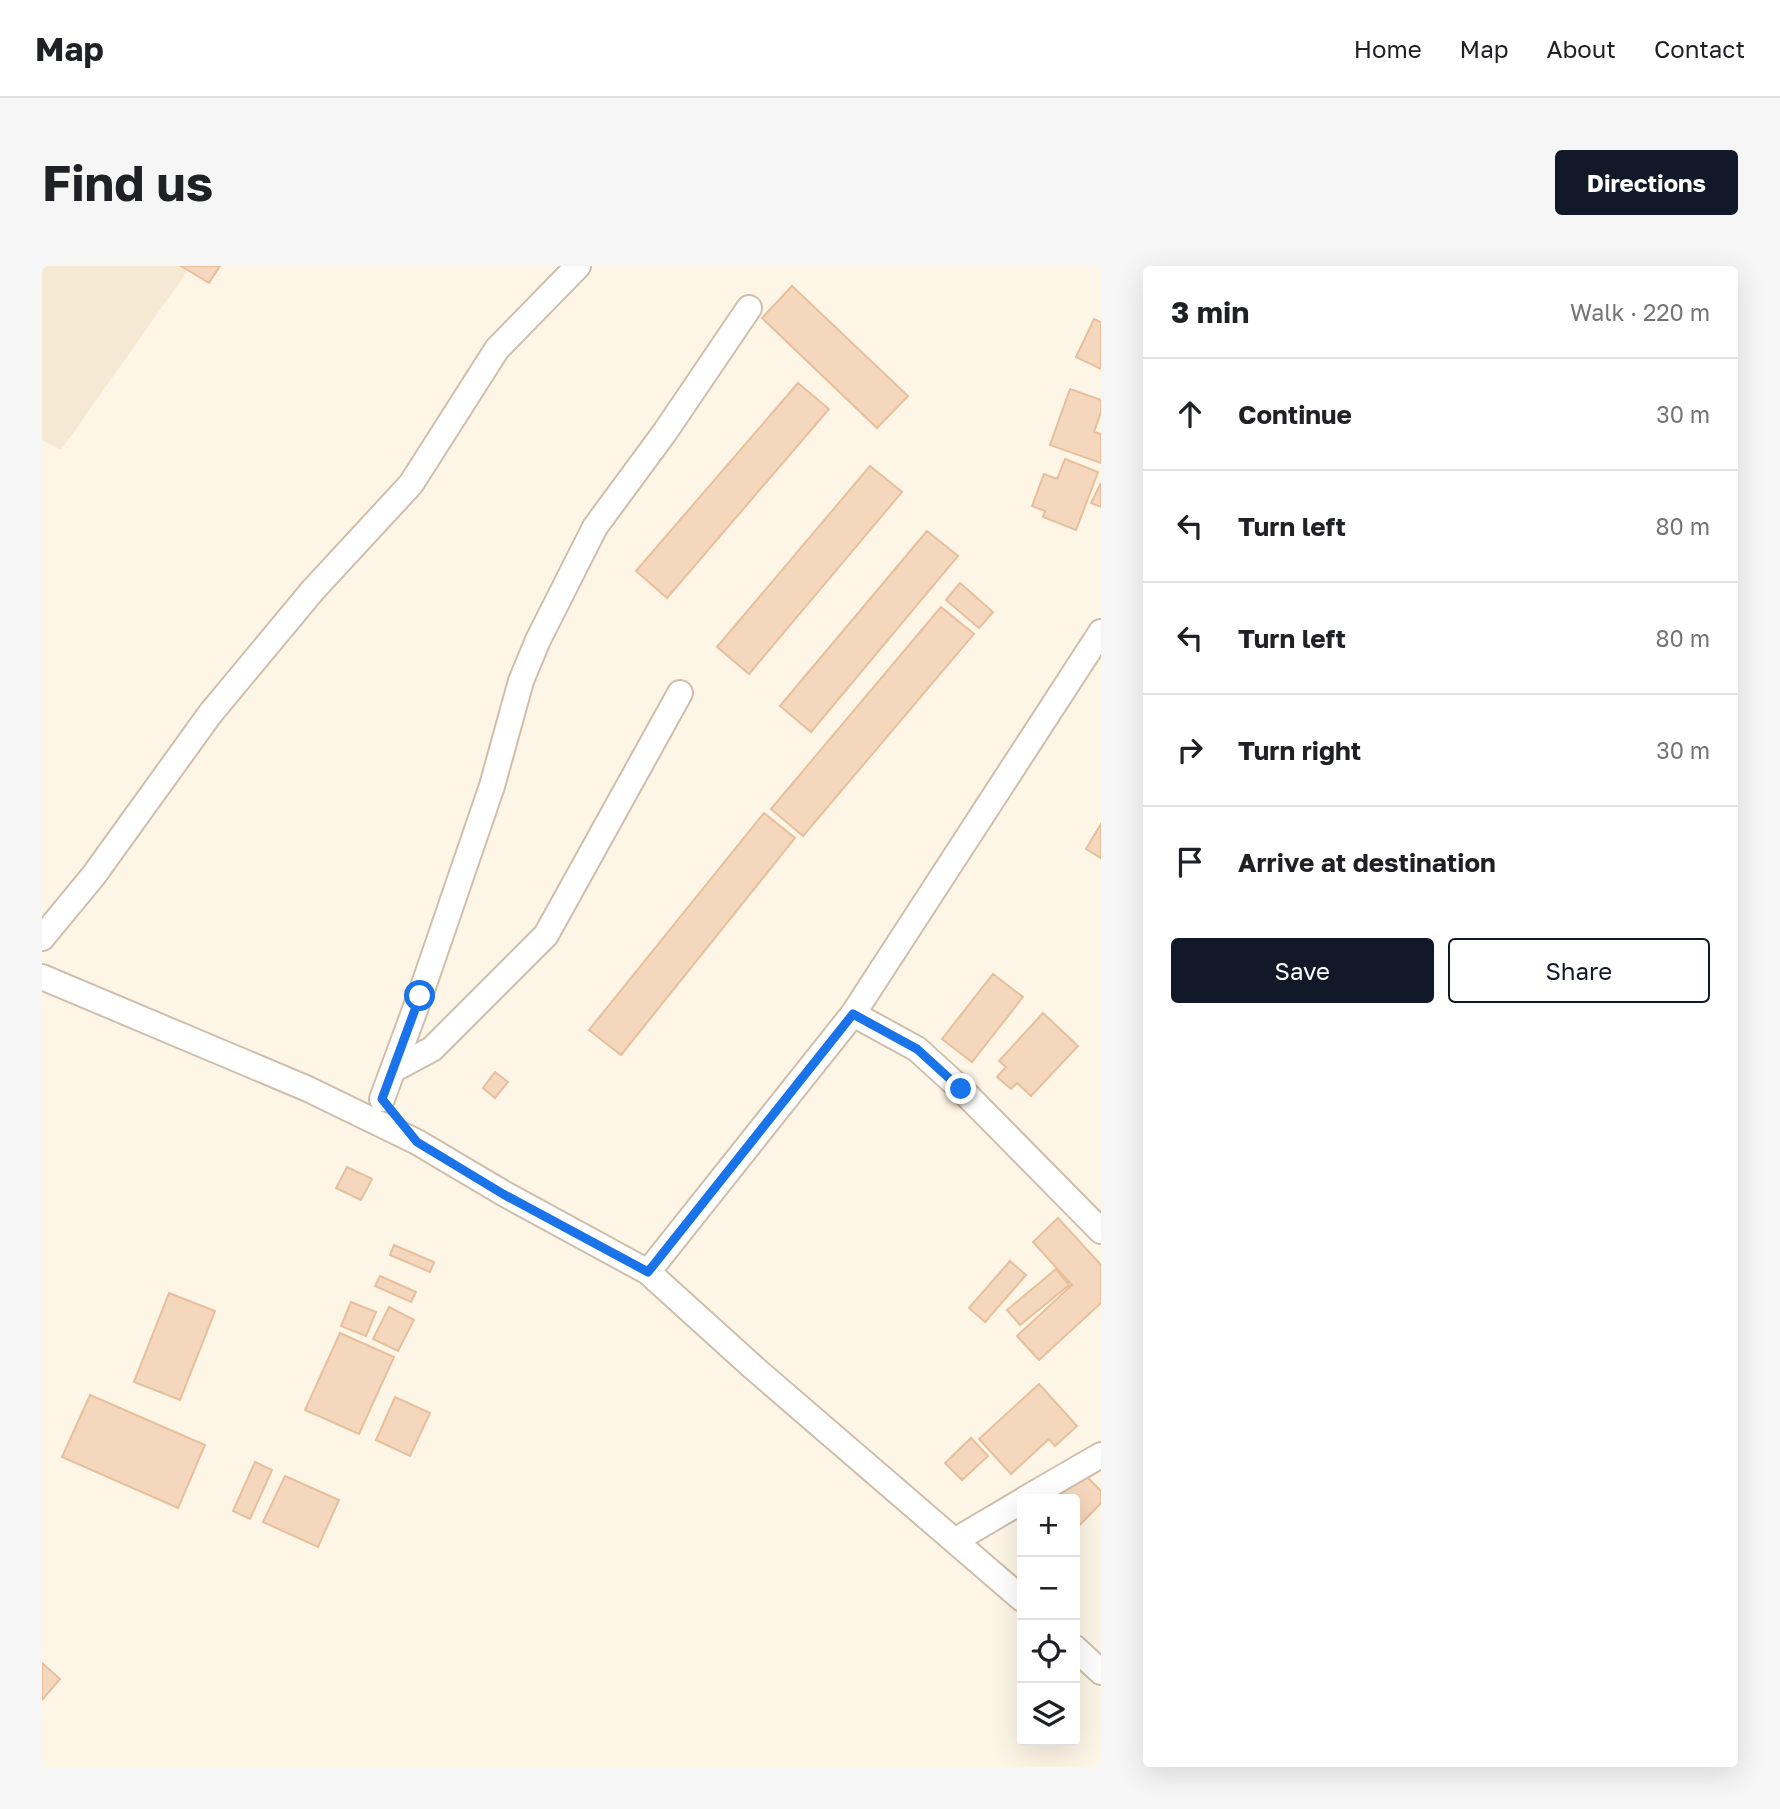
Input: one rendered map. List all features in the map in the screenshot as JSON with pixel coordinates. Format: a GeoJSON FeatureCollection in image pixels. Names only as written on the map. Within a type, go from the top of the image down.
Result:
{"type":"FeatureCollection","features":[{"type":"Feature","properties":{"kind":"street"},"geometry":{"type":"LineString","coordinates":[[42,938],[94,875],[210,714],[313,590],[411,484],[497,349],[578,266]]}},
{"type":"Feature","properties":{"kind":"street"},"geometry":{"type":"LineString","coordinates":[[382,1099],[492,786],[521,681],[538,640],[595,527],[665,432],[750,308]]}},
{"type":"Feature","properties":{"kind":"street"},"geometry":{"type":"LineString","coordinates":[[648,1272],[853,1014],[1101,632]]}},
{"type":"Feature","properties":{"kind":"street"},"geometry":{"type":"LineString","coordinates":[[393,1070],[432,1049],[545,935],[680,694]]}},
{"type":"Feature","properties":{"kind":"street"},"geometry":{"type":"LineString","coordinates":[[42,977],[229,1054],[417,1142],[503,1194],[648,1272],[754,1368],[1017,1595]]}},
{"type":"Feature","properties":{"kind":"street"},"geometry":{"type":"LineString","coordinates":[[853,1014],[917,1049],[961,1089],[1101,1231]]}},
{"type":"Feature","properties":{"kind":"street"},"geometry":{"type":"LineString","coordinates":[[308,1089],[382,1099],[417,1142]]}},
{"type":"Feature","properties":{"kind":"street"},"geometry":{"type":"LineString","coordinates":[[1034,1494],[1101,1455]]}},
{"type":"Feature","properties":{"kind":"street"},"geometry":{"type":"LineString","coordinates":[[956,1540],[1017,1504]]}},
{"type":"Feature","properties":{"kind":"street"},"geometry":{"type":"LineString","coordinates":[[1080,1653],[1101,1672]]}},
{"type":"Feature","properties":{"kind":"shaded area"},"geometry":{"type":"Polygon","coordinates":[[[42,266],[191,266],[61,450],[42,440],[42,266]]]}},
{"type":"Feature","properties":{"kind":"building"},"geometry":{"type":"Polygon","coordinates":[[[181,266],[220,266],[209,283],[181,266]]]}},
{"type":"Feature","properties":{"kind":"building"},"geometry":{"type":"Polygon","coordinates":[[[792,286],[908,396],[877,428],[762,318],[792,286]]]}},
{"type":"Feature","properties":{"kind":"building"},"geometry":{"type":"Polygon","coordinates":[[[1094,319],[1101,322],[1101,369],[1076,357],[1094,319]]]}},
{"type":"Feature","properties":{"kind":"building"},"geometry":{"type":"Polygon","coordinates":[[[798,383],[829,409],[667,598],[636,571],[798,383]]]}},
{"type":"Feature","properties":{"kind":"building"},"geometry":{"type":"Polygon","coordinates":[[[1070,389],[1101,400],[1101,412],[1094,432],[1101,434],[1101,463],[1050,445],[1070,389]]]}},
{"type":"Feature","properties":{"kind":"building"},"geometry":{"type":"Polygon","coordinates":[[[1065,459],[1098,472],[1076,530],[1043,517],[1045,511],[1032,506],[1044,474],[1057,479],[1065,459]]]}},
{"type":"Feature","properties":{"kind":"building"},"geometry":{"type":"Polygon","coordinates":[[[870,466],[902,492],[749,674],[717,647],[870,466]]]}},
{"type":"Feature","properties":{"kind":"building"},"geometry":{"type":"Polygon","coordinates":[[[1101,483],[1101,507],[1091,503],[1101,483]]]}},
{"type":"Feature","properties":{"kind":"building"},"geometry":{"type":"Polygon","coordinates":[[[927,531],[958,556],[811,732],[780,706],[927,531]]]}},
{"type":"Feature","properties":{"kind":"building"},"geometry":{"type":"Polygon","coordinates":[[[960,583],[993,612],[979,628],[946,600],[960,583]]]}},
{"type":"Feature","properties":{"kind":"building"},"geometry":{"type":"Polygon","coordinates":[[[941,607],[974,634],[803,836],[771,809],[941,607]]]}},
{"type":"Feature","properties":{"kind":"building"},"geometry":{"type":"Polygon","coordinates":[[[764,813],[795,838],[621,1055],[589,1030],[764,813]]]}},
{"type":"Feature","properties":{"kind":"building"},"geometry":{"type":"Polygon","coordinates":[[[1101,824],[1101,858],[1086,849],[1101,824]]]}},
{"type":"Feature","properties":{"kind":"building"},"geometry":{"type":"Polygon","coordinates":[[[993,974],[1023,997],[972,1062],[942,1039],[993,974]]]}},
{"type":"Feature","properties":{"kind":"building"},"geometry":{"type":"Polygon","coordinates":[[[1043,1013],[1078,1046],[1031,1096],[1017,1083],[1011,1089],[997,1077],[1006,1067],[999,1061],[1043,1013]]]}},
{"type":"Feature","properties":{"kind":"building"},"geometry":{"type":"Polygon","coordinates":[[[495,1072],[508,1082],[495,1098],[483,1088],[495,1072]]]}},
{"type":"Feature","properties":{"kind":"building"},"geometry":{"type":"Polygon","coordinates":[[[347,1167],[372,1179],[361,1200],[336,1188],[347,1167]]]}},
{"type":"Feature","properties":{"kind":"building"},"geometry":{"type":"Polygon","coordinates":[[[1058,1218],[1101,1265],[1101,1303],[1039,1360],[1017,1336],[1072,1285],[1033,1242],[1058,1218]]]}},
{"type":"Feature","properties":{"kind":"building"},"geometry":{"type":"Polygon","coordinates":[[[394,1245],[434,1262],[430,1272],[390,1255],[394,1245]]]}},
{"type":"Feature","properties":{"kind":"building"},"geometry":{"type":"Polygon","coordinates":[[[1010,1261],[1026,1275],[985,1322],[969,1308],[1010,1261]]]}},
{"type":"Feature","properties":{"kind":"building"},"geometry":{"type":"Polygon","coordinates":[[[1056,1269],[1069,1285],[1020,1325],[1007,1310],[1056,1269]]]}},
{"type":"Feature","properties":{"kind":"building"},"geometry":{"type":"Polygon","coordinates":[[[380,1276],[416,1292],[411,1302],[375,1286],[380,1276]]]}},
{"type":"Feature","properties":{"kind":"building"},"geometry":{"type":"Polygon","coordinates":[[[169,1293],[215,1311],[180,1400],[134,1382],[169,1293]]]}},
{"type":"Feature","properties":{"kind":"building"},"geometry":{"type":"Polygon","coordinates":[[[351,1302],[376,1312],[366,1336],[341,1326],[351,1302]]]}},
{"type":"Feature","properties":{"kind":"building"},"geometry":{"type":"Polygon","coordinates":[[[389,1307],[414,1320],[398,1351],[373,1339],[389,1307]]]}},
{"type":"Feature","properties":{"kind":"building"},"geometry":{"type":"Polygon","coordinates":[[[340,1333],[394,1357],[359,1434],[305,1410],[340,1333]]]}},
{"type":"Feature","properties":{"kind":"building"},"geometry":{"type":"Polygon","coordinates":[[[1039,1384],[1077,1426],[1055,1446],[1049,1439],[1011,1474],[979,1439],[1039,1384]]]}},
{"type":"Feature","properties":{"kind":"building"},"geometry":{"type":"Polygon","coordinates":[[[90,1395],[205,1445],[178,1508],[62,1457],[90,1395]]]}},
{"type":"Feature","properties":{"kind":"building"},"geometry":{"type":"Polygon","coordinates":[[[395,1397],[430,1413],[410,1456],[376,1440],[395,1397]]]}},
{"type":"Feature","properties":{"kind":"building"},"geometry":{"type":"Polygon","coordinates":[[[971,1438],[988,1456],[962,1480],[945,1463],[971,1438]]]}},
{"type":"Feature","properties":{"kind":"building"},"geometry":{"type":"Polygon","coordinates":[[[255,1462],[272,1470],[250,1519],[233,1511],[255,1462]]]}},
{"type":"Feature","properties":{"kind":"building"},"geometry":{"type":"Polygon","coordinates":[[[1083,1473],[1101,1491],[1101,1503],[1080,1525],[1080,1494],[1062,1494],[1083,1473]]]}},
{"type":"Feature","properties":{"kind":"building"},"geometry":{"type":"Polygon","coordinates":[[[285,1476],[339,1500],[318,1547],[263,1522],[285,1476]]]}},
{"type":"Feature","properties":{"kind":"building"},"geometry":{"type":"Polygon","coordinates":[[[42,1663],[60,1679],[42,1700],[42,1663]]]}},
{"type":"Feature","properties":{"kind":"route"},"geometry":{"type":"LineString","coordinates":[[420,996],[382,1099],[417,1142],[503,1194],[648,1272],[853,1014],[917,1049],[961,1089]]}}]}
